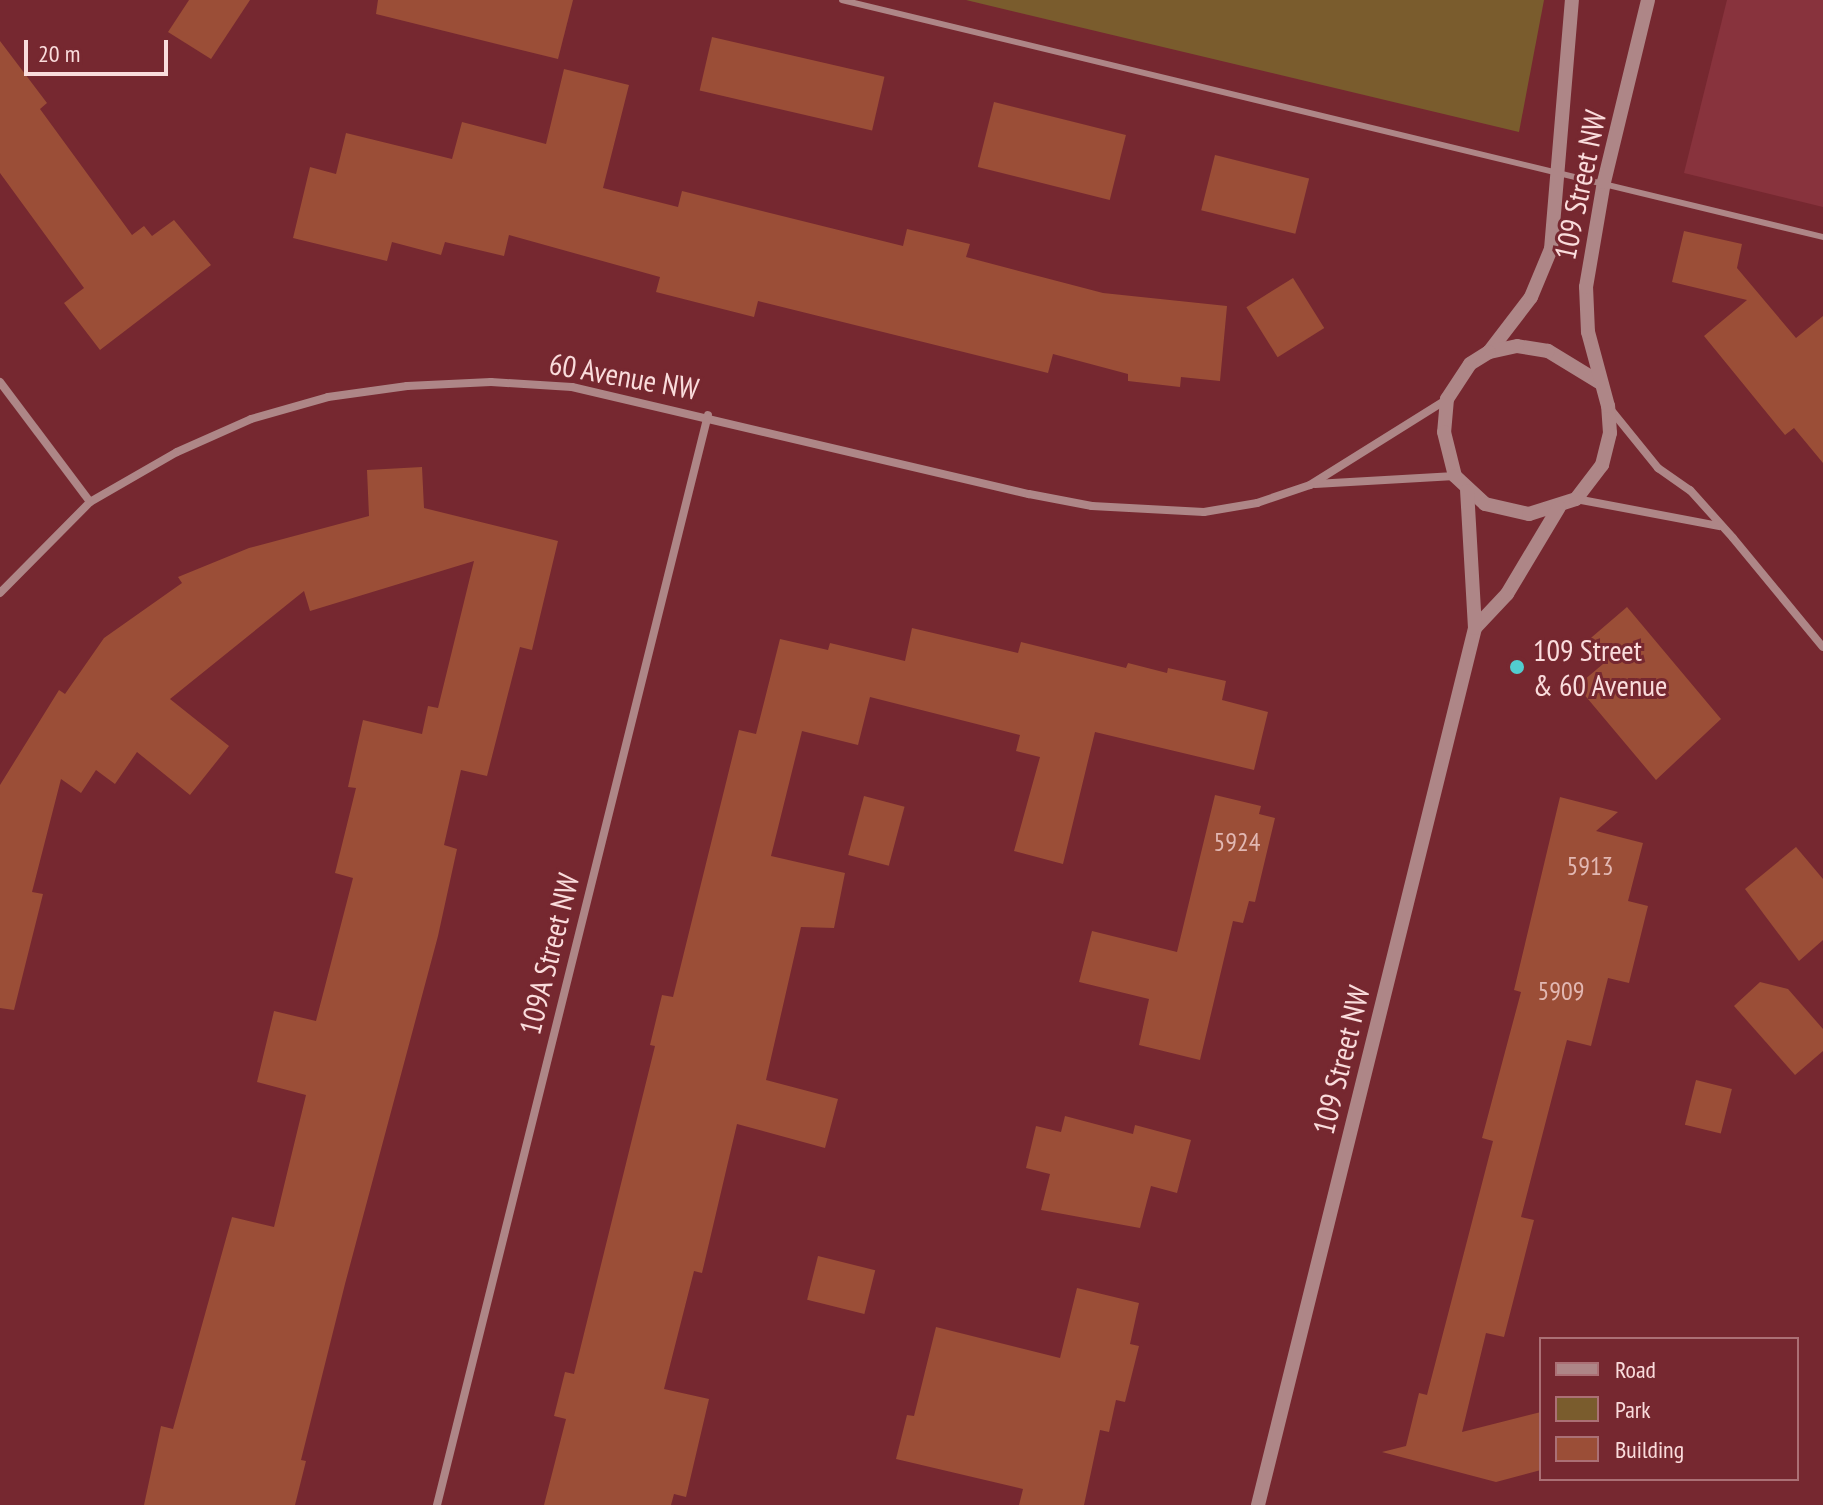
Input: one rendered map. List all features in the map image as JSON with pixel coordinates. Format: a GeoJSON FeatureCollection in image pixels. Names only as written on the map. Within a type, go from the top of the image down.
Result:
{"type":"FeatureCollection","features":[{"type":"Feature","properties":{"kind":"street","name":"109 Street NW"},"geometry":{"type":"LineString","coordinates":[[1489,352],[1531,297],[1551,249],[1572,0]]}},
{"type":"Feature","properties":{"kind":"street","name":"109 Street NW"},"geometry":{"type":"LineString","coordinates":[[1599,382],[1585,313],[1604,182],[1648,0]]}},
{"type":"Feature","properties":{"kind":"street"},"geometry":{"type":"LineString","coordinates":[[1517,346],[1548,351],[1599,382],[1608,406],[1610,433],[1602,465],[1576,499],[1559,507],[1507,512],[1467,491],[1455,476],[1444,432],[1447,399],[1470,364],[1489,352],[1517,346]]}},
{"type":"Feature","properties":{"kind":"street"},"geometry":{"type":"LineString","coordinates":[[0,382],[90,502]]}},
{"type":"Feature","properties":{"kind":"street","name":"60 Avenue NW"},"geometry":{"type":"LineString","coordinates":[[0,593],[90,502],[190,446],[251,419],[328,397],[491,382],[572,387],[708,415],[1092,506],[1204,512],[1257,503],[1310,485],[1447,399]]}},
{"type":"Feature","properties":{"kind":"street"},"geometry":{"type":"LineString","coordinates":[[1608,406],[1658,468],[1690,490],[1823,647]]}},
{"type":"Feature","properties":{"kind":"street","name":"109A Street NW"},"geometry":{"type":"LineString","coordinates":[[437,1505],[708,415]]}},
{"type":"Feature","properties":{"kind":"street","name":"60 Avenue NW"},"geometry":{"type":"LineString","coordinates":[[1310,485],[1455,476]]}},
{"type":"Feature","properties":{"kind":"street","name":"109 Street NW"},"geometry":{"type":"LineString","coordinates":[[1258,1505],[1475,628],[1467,491]]}},
{"type":"Feature","properties":{"kind":"street"},"geometry":{"type":"LineString","coordinates":[[1576,499],[1720,526]]}},
{"type":"Feature","properties":{"kind":"street","name":"109 Street NW"},"geometry":{"type":"LineString","coordinates":[[1475,628],[1507,594],[1559,507]]}},
{"type":"Feature","properties":{"kind":"lane"},"geometry":{"type":"LineString","coordinates":[[842,0],[1556,170],[1823,237]]}},
{"type":"Feature","properties":{"kind":"shaded area"},"geometry":{"type":"Polygon","coordinates":[[[1727,0],[1823,0],[1823,207],[1684,173],[1727,0]]]}},
{"type":"Feature","properties":{"kind":"green space"},"geometry":{"type":"Polygon","coordinates":[[[966,0],[1544,0],[1519,132],[966,0]]]}},
{"type":"Feature","properties":{"kind":"building"},"geometry":{"type":"Polygon","coordinates":[[[189,0],[250,0],[211,59],[168,32],[189,0]]]}},
{"type":"Feature","properties":{"kind":"building"},"geometry":{"type":"Polygon","coordinates":[[[378,0],[573,0],[558,59],[376,14],[378,0]]]}},
{"type":"Feature","properties":{"kind":"building"},"geometry":{"type":"Polygon","coordinates":[[[712,37],[884,77],[872,130],[700,91],[712,37]]]}},
{"type":"Feature","properties":{"kind":"building"},"geometry":{"type":"Polygon","coordinates":[[[0,41],[47,103],[40,109],[132,235],[144,226],[152,236],[174,220],[211,265],[100,350],[64,303],[84,288],[0,173],[0,41]]]}},
{"type":"Feature","properties":{"kind":"building"},"geometry":{"type":"Polygon","coordinates":[[[564,69],[629,85],[603,188],[678,207],[682,191],[903,246],[907,229],[970,244],[966,257],[1103,293],[1227,306],[1220,381],[1181,377],[1180,387],[1128,381],[1128,374],[1053,354],[1048,373],[758,301],[754,317],[656,292],[660,277],[509,235],[504,256],[445,242],[441,255],[392,242],[387,261],[293,238],[310,167],[336,174],[346,133],[452,159],[462,122],[546,144],[564,69]]]}},
{"type":"Feature","properties":{"kind":"building"},"geometry":{"type":"Polygon","coordinates":[[[994,102],[1126,135],[1110,200],[978,167],[994,102]]]}},
{"type":"Feature","properties":{"kind":"building"},"geometry":{"type":"Polygon","coordinates":[[[1215,155],[1309,178],[1295,234],[1201,210],[1215,155]]]}},
{"type":"Feature","properties":{"kind":"building"},"geometry":{"type":"Polygon","coordinates":[[[1684,231],[1742,244],[1737,268],[1796,338],[1823,316],[1823,463],[1794,428],[1785,435],[1704,336],[1747,300],[1672,282],[1684,231]]]}},
{"type":"Feature","properties":{"kind":"building"},"geometry":{"type":"Polygon","coordinates":[[[1293,278],[1324,328],[1278,357],[1246,307],[1293,278]]]}},
{"type":"Feature","properties":{"kind":"building"},"geometry":{"type":"Polygon","coordinates":[[[422,467],[424,508],[558,541],[532,650],[520,647],[487,776],[461,770],[444,845],[457,849],[438,936],[345,1284],[301,1460],[306,1461],[295,1505],[144,1505],[161,1426],[173,1429],[232,1217],[274,1227],[306,1095],[257,1082],[274,1011],[316,1021],[353,878],[335,873],[356,788],[348,787],[363,720],[422,734],[428,706],[438,708],[474,561],[310,611],[304,591],[170,699],[229,746],[190,795],[137,752],[115,784],[96,770],[81,793],[61,779],[32,892],[43,894],[14,1010],[0,1008],[0,785],[59,690],[65,694],[104,638],[182,583],[178,577],[249,548],[369,516],[367,470],[422,467]]]}},
{"type":"Feature","properties":{"kind":"building"},"geometry":{"type":"Polygon","coordinates":[[[1627,607],[1721,719],[1656,780],[1577,686],[1603,664],[1585,643],[1627,607]]]}},
{"type":"Feature","properties":{"kind":"building"},"geometry":{"type":"Polygon","coordinates":[[[912,628],[1018,653],[1021,642],[1126,668],[1128,663],[1167,673],[1168,668],[1226,681],[1222,700],[1268,712],[1254,770],[1095,732],[1063,864],[1014,851],[1040,757],[1016,751],[1020,735],[870,697],[858,745],[802,731],[771,856],[845,873],[834,928],[801,927],[766,1080],[838,1099],[825,1148],[737,1124],[702,1273],[694,1271],[664,1389],[709,1399],[686,1497],[674,1494],[671,1505],[544,1505],[566,1419],[554,1416],[565,1372],[574,1374],[655,1046],[650,1045],[662,995],[673,997],[739,730],[756,734],[780,639],[828,650],[830,643],[905,661],[912,628]]]}},
{"type":"Feature","properties":{"kind":"building"},"geometry":{"type":"Polygon","coordinates":[[[1215,795],[1261,806],[1259,814],[1275,818],[1255,902],[1249,901],[1243,923],[1233,921],[1200,1060],[1139,1045],[1149,999],[1079,982],[1092,931],[1177,952],[1215,795]]]}},
{"type":"Feature","properties":{"kind":"building"},"geometry":{"type":"Polygon","coordinates":[[[864,796],[905,807],[889,866],[848,855],[864,796]]]}},
{"type":"Feature","properties":{"kind":"building"},"geometry":{"type":"Polygon","coordinates":[[[1560,797],[1618,812],[1596,831],[1643,843],[1628,901],[1648,906],[1629,983],[1608,978],[1591,1046],[1567,1040],[1521,1217],[1534,1220],[1504,1337],[1486,1333],[1462,1432],[1539,1413],[1539,1471],[1496,1482],[1382,1452],[1406,1446],[1419,1393],[1427,1395],[1493,1141],[1482,1138],[1521,992],[1514,990],[1560,797]]]}},
{"type":"Feature","properties":{"kind":"building"},"geometry":{"type":"Polygon","coordinates":[[[1796,847],[1823,879],[1823,940],[1799,961],[1745,889],[1796,847]]]}},
{"type":"Feature","properties":{"kind":"building"},"geometry":{"type":"Polygon","coordinates":[[[1760,982],[1788,989],[1823,1029],[1823,1051],[1795,1075],[1734,1006],[1760,982]]]}},
{"type":"Feature","properties":{"kind":"building"},"geometry":{"type":"Polygon","coordinates":[[[1696,1080],[1732,1089],[1721,1134],[1685,1125],[1696,1080]]]}},
{"type":"Feature","properties":{"kind":"building"},"geometry":{"type":"Polygon","coordinates":[[[1065,1116],[1133,1134],[1135,1125],[1191,1140],[1177,1193],[1151,1186],[1140,1228],[1041,1210],[1050,1174],[1026,1168],[1036,1126],[1061,1132],[1065,1116]]]}},
{"type":"Feature","properties":{"kind":"building"},"geometry":{"type":"Polygon","coordinates":[[[818,1256],[875,1270],[864,1314],[807,1300],[818,1256]]]}},
{"type":"Feature","properties":{"kind":"building"},"geometry":{"type":"Polygon","coordinates":[[[1077,1288],[1139,1303],[1130,1344],[1139,1346],[1125,1402],[1116,1400],[1109,1432],[1100,1430],[1084,1505],[1019,1505],[1023,1489],[896,1459],[907,1415],[914,1416],[936,1327],[1060,1358],[1077,1288]]]}},
{"type":"Feature","properties":{"kind":"place","name":"109 Street & 60 Avenue"},"geometry":{"type":"Point","coordinates":[1517,667]}}]}
